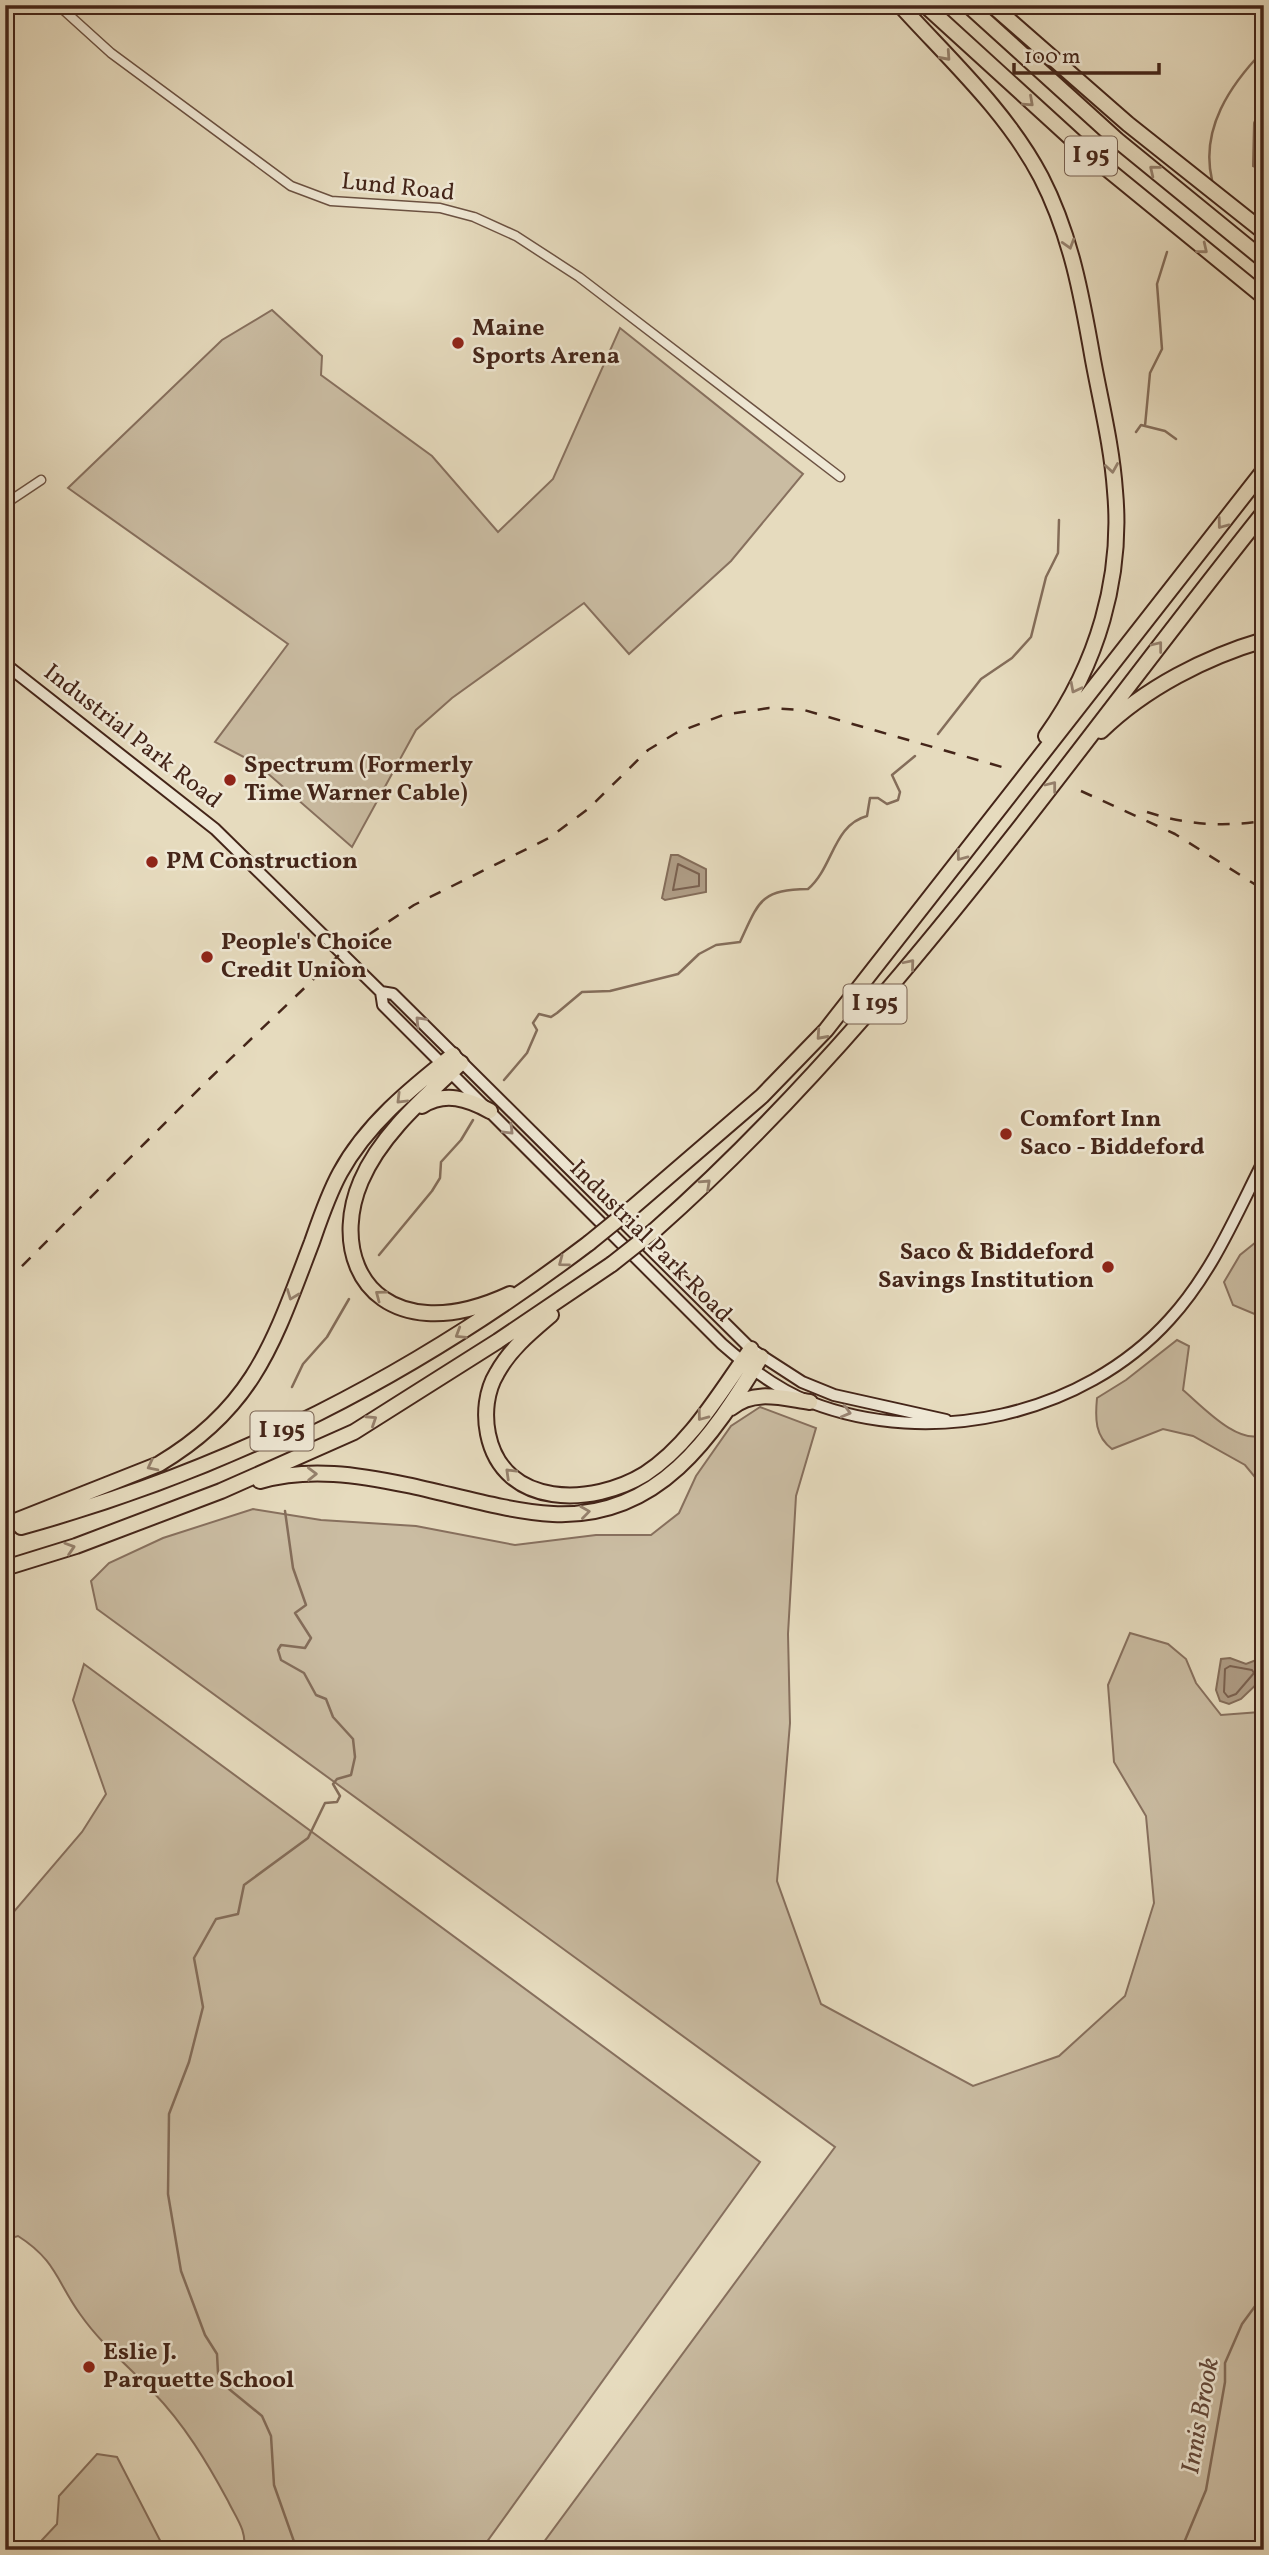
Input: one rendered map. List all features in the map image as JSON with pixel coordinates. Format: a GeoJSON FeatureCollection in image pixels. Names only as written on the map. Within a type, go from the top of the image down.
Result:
{"type":"FeatureCollection","features":[{"type":"Feature","properties":{"kind":"highway"},"geometry":{"type":"LineString","coordinates":[[900,5],[999,115],[1030,157],[1051,198],[1077,274],[1113,473],[1117,512],[1115,556],[1101,628],[1069,701],[1003,802]]}},
{"type":"Feature","properties":{"kind":"highway","name":"I 95"},"geometry":{"type":"LineString","coordinates":[[925,5],[1084,150],[1264,298]]}},
{"type":"Feature","properties":{"kind":"highway","name":"I 95"},"geometry":{"type":"LineString","coordinates":[[968,5],[1117,140],[1264,260]]}},
{"type":"Feature","properties":{"kind":"highway"},"geometry":{"type":"LineString","coordinates":[[992,5],[1128,124],[1264,232]]}},
{"type":"Feature","properties":{"kind":"highway"},"geometry":{"type":"LineString","coordinates":[[1003,802],[1087,699],[1264,470]]}},
{"type":"Feature","properties":{"kind":"highway"},"geometry":{"type":"LineString","coordinates":[[1073,759],[1264,512]]}},
{"type":"Feature","properties":{"kind":"highway"},"geometry":{"type":"LineString","coordinates":[[1073,759],[1110,723],[1167,682],[1223,654],[1264,640]]}},
{"type":"Feature","properties":{"kind":"highway","name":"I 195"},"geometry":{"type":"LineString","coordinates":[[5,1568],[76,1546],[221,1491],[354,1432],[498,1341],[612,1264],[655,1230],[786,1106],[908,967],[1073,759]]}},
{"type":"Feature","properties":{"kind":"highway","name":"I 195"},"geometry":{"type":"LineString","coordinates":[[5,1531],[66,1515],[176,1477],[251,1446],[395,1373],[495,1312],[537,1282],[632,1208],[762,1097],[826,1030],[1003,802]]}},
{"type":"Feature","properties":{"kind":"highway"},"geometry":{"type":"LineString","coordinates":[[5,1525],[159,1464],[194,1440],[227,1411],[259,1370],[272,1346],[327,1199],[349,1157],[400,1100],[457,1059]]}},
{"type":"Feature","properties":{"kind":"highway"},"geometry":{"type":"LineString","coordinates":[[445,1069],[373,1158],[352,1207],[349,1226],[352,1254],[370,1287],[390,1302],[406,1309],[440,1314],[489,1303],[537,1282]]}},
{"type":"Feature","properties":{"kind":"highway"},"geometry":{"type":"LineString","coordinates":[[407,1117],[430,1101],[443,1098],[464,1100],[490,1111]]}},
{"type":"Feature","properties":{"kind":"highway"},"geometry":{"type":"LineString","coordinates":[[612,1264],[532,1331],[496,1374],[486,1406],[490,1444],[509,1473],[522,1483],[545,1493],[568,1497],[598,1493],[635,1479],[672,1453],[752,1359]]}},
{"type":"Feature","properties":{"kind":"highway"},"geometry":{"type":"LineString","coordinates":[[221,1491],[279,1476],[343,1474],[533,1511],[583,1513],[618,1505],[663,1482],[696,1452],[720,1419],[752,1359]]}},
{"type":"Feature","properties":{"kind":"highway"},"geometry":{"type":"LineString","coordinates":[[720,1419],[733,1406],[748,1397],[766,1395],[810,1402]]}},
{"type":"Feature","properties":{"kind":"main road","name":"Industrial Park Road"},"geometry":{"type":"LineString","coordinates":[[5,664],[215,829],[381,992],[393,994],[752,1359],[834,1395],[946,1420]]}},
{"type":"Feature","properties":{"kind":"main road","name":"Industrial Park Road"},"geometry":{"type":"LineString","coordinates":[[381,992],[383,1005],[698,1322],[810,1402],[887,1422],[929,1425],[946,1420],[989,1416],[1047,1401],[1086,1384],[1129,1356],[1163,1327],[1197,1286],[1264,1160]]}},
{"type":"Feature","properties":{"kind":"street","name":"Lund Road"},"geometry":{"type":"LineString","coordinates":[[58,5],[111,53],[255,162],[299,190],[331,201],[440,208],[474,217],[516,236],[564,266],[840,477]]}},
{"type":"Feature","properties":{"kind":"street"},"geometry":{"type":"LineString","coordinates":[[5,504],[41,480]]}},
{"type":"Feature","properties":{"kind":"shaded area"},"geometry":{"type":"Polygon","coordinates":[[[1264,100],[1264,171],[1253,166],[1254,123],[1264,100]]]}},
{"type":"Feature","properties":{"kind":"shaded area"},"geometry":{"type":"Polygon","coordinates":[[[272,310],[322,356],[321,375],[432,456],[498,532],[553,479],[620,328],[803,474],[731,561],[629,654],[584,603],[452,698],[416,730],[352,847],[257,764],[215,742],[288,644],[68,488],[222,340],[272,310]]]}},
{"type":"Feature","properties":{"kind":"shaded area"},"geometry":{"type":"Polygon","coordinates":[[[1256,1242],[1264,1244],[1264,1318],[1233,1305],[1224,1282],[1240,1255],[1256,1242]]]}},
{"type":"Feature","properties":{"kind":"shaded area"},"geometry":{"type":"Polygon","coordinates":[[[1177,1340],[1189,1346],[1183,1390],[1232,1430],[1243,1435],[1264,1434],[1264,1488],[1245,1465],[1193,1436],[1163,1429],[1112,1449],[1099,1433],[1096,1420],[1097,1398],[1126,1380],[1177,1340]]]}},
{"type":"Feature","properties":{"kind":"shaded area"},"geometry":{"type":"Polygon","coordinates":[[[760,1407],[816,1428],[796,1496],[788,1634],[790,1723],[777,1881],[821,2004],[973,2086],[1059,2056],[1125,1996],[1154,1903],[1146,1816],[1114,1762],[1108,1685],[1130,1633],[1168,1644],[1186,1659],[1196,1683],[1221,1715],[1260,1712],[1264,1708],[1264,2550],[538,2550],[835,2147],[97,1609],[91,1581],[109,1563],[163,1538],[253,1509],[321,1520],[416,1526],[515,1545],[596,1535],[651,1535],[679,1513],[696,1476],[731,1426],[760,1407]]]}},
{"type":"Feature","properties":{"kind":"shaded area"},"geometry":{"type":"Polygon","coordinates":[[[84,1664],[760,2162],[481,2550],[244,2550],[242,2530],[220,2486],[175,2417],[88,2325],[55,2272],[40,2254],[18,2236],[5,2240],[5,1922],[82,1832],[106,1794],[73,1700],[84,1664]]]}},
{"type":"Feature","properties":{"kind":"shaded area"},"geometry":{"type":"Polygon","coordinates":[[[97,2454],[117,2457],[165,2550],[41,2550],[42,2540],[57,2524],[59,2496],[97,2454]]]}},
{"type":"Feature","properties":{"kind":"water"},"geometry":{"type":"Polygon","coordinates":[[[671,855],[678,855],[706,869],[706,892],[665,900],[662,898],[671,855]]]}},
{"type":"Feature","properties":{"kind":"water"},"geometry":{"type":"Polygon","coordinates":[[[1264,1657],[1264,1677],[1241,1699],[1229,1704],[1220,1701],[1216,1690],[1221,1659],[1230,1658],[1246,1664],[1264,1657]]]}},
{"type":"Feature","properties":{"kind":"waterway"},"geometry":{"type":"LineString","coordinates":[[1212,180],[1209,161],[1214,126],[1229,93],[1264,50]]}},
{"type":"Feature","properties":{"kind":"waterway"},"geometry":{"type":"LineString","coordinates":[[1145,426],[1150,373],[1162,349],[1157,284],[1167,252]]}},
{"type":"Feature","properties":{"kind":"waterway"},"geometry":{"type":"LineString","coordinates":[[1136,432],[1141,425],[1165,431],[1176,439]]}},
{"type":"Feature","properties":{"kind":"waterway"},"geometry":{"type":"LineString","coordinates":[[938,734],[981,679],[1012,658],[1031,637],[1046,577],[1058,553],[1059,520]]}},
{"type":"Feature","properties":{"kind":"waterway"},"geometry":{"type":"LineString","coordinates":[[504,1080],[527,1053],[537,1030],[533,1023],[539,1014],[551,1017],[582,992],[610,991],[678,974],[699,954],[716,945],[740,942],[757,907],[770,895],[808,889],[823,870],[847,828],[867,816],[870,798],[878,798],[887,804],[898,800],[900,792],[892,775],[915,756]]}},
{"type":"Feature","properties":{"kind":"waterway"},"geometry":{"type":"LineString","coordinates":[[379,1255],[432,1191],[440,1178],[441,1162],[461,1140],[473,1120]]}},
{"type":"Feature","properties":{"kind":"waterway"},"geometry":{"type":"LineString","coordinates":[[292,1387],[303,1364],[327,1337],[349,1299]]}},
{"type":"Feature","properties":{"kind":"waterway"},"geometry":{"type":"LineString","coordinates":[[285,1511],[293,1568],[306,1605],[295,1613],[311,1638],[305,1648],[281,1645],[278,1650],[281,1660],[304,1673],[316,1695],[326,1699],[333,1717],[353,1739],[355,1757],[351,1775],[337,1779],[333,1784],[340,1796],[337,1802],[325,1803],[308,1838],[244,1885],[238,1914],[216,1919],[194,1958],[203,2007],[189,2062],[169,2114],[168,2194],[181,2271],[205,2335],[217,2354],[218,2373],[229,2389],[262,2416],[271,2436],[274,2485],[297,2550]]}},
{"type":"Feature","properties":{"kind":"waterway","name":"Innis Brook"},"geometry":{"type":"LineString","coordinates":[[1181,2550],[1206,2490],[1225,2382],[1225,2363],[1242,2324],[1264,2294]]}},
{"type":"Feature","properties":{"kind":"railway"},"geometry":{"type":"LineString","coordinates":[[5,1283],[203,1085],[342,952],[414,905],[549,838],[588,809],[648,750],[676,733],[723,715],[769,708],[804,710],[1009,769]]}},
{"type":"Feature","properties":{"kind":"railway"},"geometry":{"type":"LineString","coordinates":[[1081,791],[1175,834],[1264,890]]}},
{"type":"Feature","properties":{"kind":"railway"},"geometry":{"type":"LineString","coordinates":[[1147,812],[1205,824],[1264,821]]}},
{"type":"Feature","properties":{"kind":"place","name":"Maine Sports Arena"},"geometry":{"type":"Point","coordinates":[458,343]}},
{"type":"Feature","properties":{"kind":"place","name":"Spectrum (Formerly Time Warner Cable)"},"geometry":{"type":"Point","coordinates":[230,780]}},
{"type":"Feature","properties":{"kind":"place","name":"PM Construction"},"geometry":{"type":"Point","coordinates":[152,862]}},
{"type":"Feature","properties":{"kind":"place","name":"People's Choice Credit Union"},"geometry":{"type":"Point","coordinates":[207,957]}},
{"type":"Feature","properties":{"kind":"place","name":"Comfort Inn Saco - Biddeford"},"geometry":{"type":"Point","coordinates":[1006,1134]}},
{"type":"Feature","properties":{"kind":"place","name":"Saco & Biddeford Savings Institution"},"geometry":{"type":"Point","coordinates":[1108,1267]}},
{"type":"Feature","properties":{"kind":"place","name":"Eslie J. Parquette School"},"geometry":{"type":"Point","coordinates":[89,2367]}}]}
